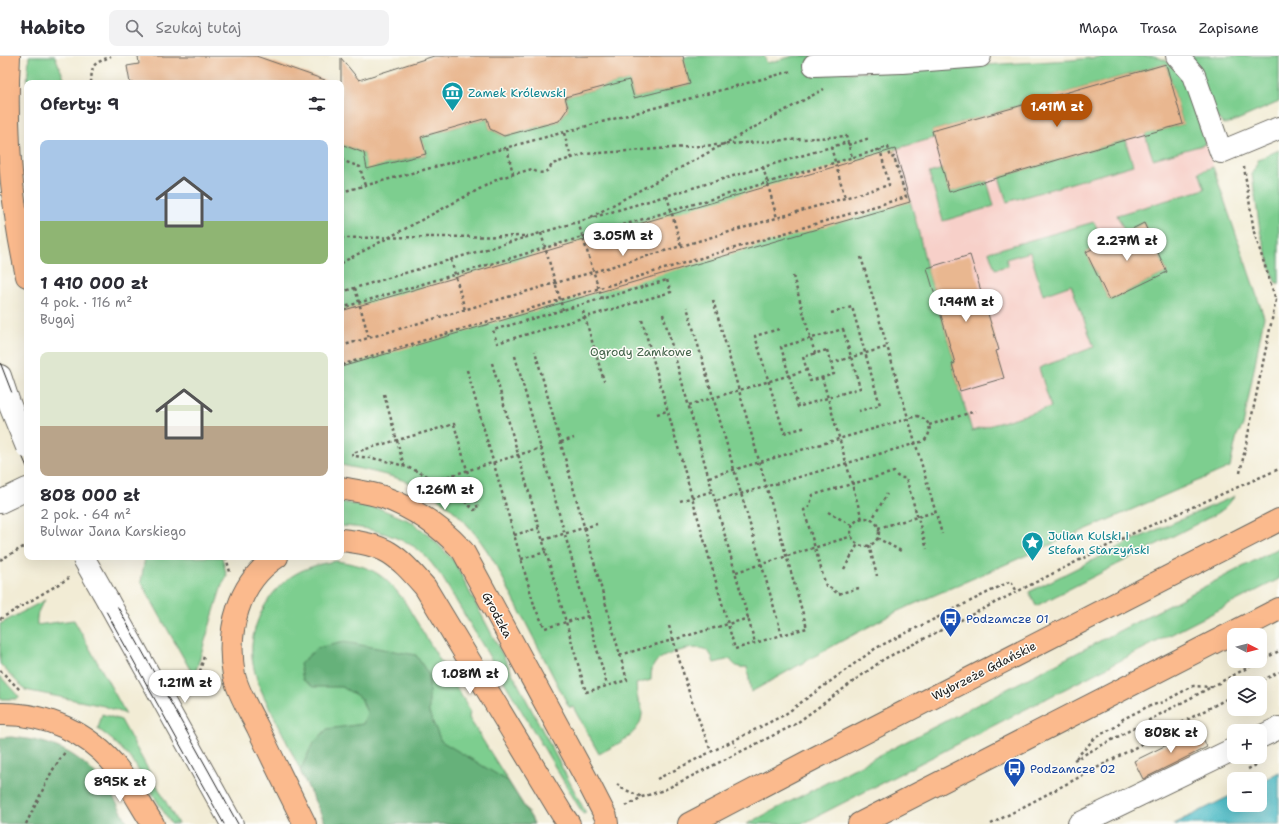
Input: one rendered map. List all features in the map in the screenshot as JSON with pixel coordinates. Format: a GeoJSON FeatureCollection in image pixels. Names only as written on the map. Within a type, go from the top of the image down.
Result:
{"type":"FeatureCollection","features":[{"type":"Feature","properties":{"kind":"main road"},"geometry":{"type":"LineString","coordinates":[[9,56],[9,149],[18,234],[24,262]]}},
{"type":"Feature","properties":{"kind":"main road","name":"Grodzka"},"geometry":{"type":"LineString","coordinates":[[344,489],[382,496],[408,507],[451,537],[463,551],[588,782],[606,817],[607,824]]}},
{"type":"Feature","properties":{"kind":"main road","name":"Wybrzeże Gdańskie"},"geometry":{"type":"LineString","coordinates":[[689,824],[1279,520]]}},
{"type":"Feature","properties":{"kind":"main road"},"geometry":{"type":"LineString","coordinates":[[344,540],[361,542],[383,548],[396,556],[406,565],[425,587],[569,824]]}},
{"type":"Feature","properties":{"kind":"main road"},"geometry":{"type":"LineString","coordinates":[[273,560],[253,578],[240,602],[232,632],[234,676],[244,701],[305,824]]}},
{"type":"Feature","properties":{"kind":"main road"},"geometry":{"type":"LineString","coordinates":[[859,824],[1279,609]]}},
{"type":"Feature","properties":{"kind":"main road"},"geometry":{"type":"LineString","coordinates":[[0,714],[42,719],[74,731],[88,740],[120,771],[153,824]]}},
{"type":"Feature","properties":{"kind":"main road"},"geometry":{"type":"LineString","coordinates":[[545,786],[555,824]]}},
{"type":"Feature","properties":{"kind":"street"},"geometry":{"type":"LineString","coordinates":[[814,65],[902,62],[980,56]]}},
{"type":"Feature","properties":{"kind":"street"},"geometry":{"type":"LineString","coordinates":[[1177,56],[1194,75],[1229,148],[1279,128]]}},
{"type":"Feature","properties":{"kind":"street"},"geometry":{"type":"LineString","coordinates":[[0,376],[24,440]]}},
{"type":"Feature","properties":{"kind":"street"},"geometry":{"type":"LineString","coordinates":[[0,502],[24,490]]}},
{"type":"Feature","properties":{"kind":"street"},"geometry":{"type":"LineString","coordinates":[[85,560],[232,824]]}},
{"type":"Feature","properties":{"kind":"street"},"geometry":{"type":"LineString","coordinates":[[1267,734],[1279,728]]}},
{"type":"Feature","properties":{"kind":"street"},"geometry":{"type":"LineString","coordinates":[[1079,824],[1227,752]]}},
{"type":"Feature","properties":{"kind":"path"},"geometry":{"type":"LineString","coordinates":[[91,80],[92,67],[94,64],[111,56]]}},
{"type":"Feature","properties":{"kind":"path"},"geometry":{"type":"LineString","coordinates":[[344,191],[814,65]]}},
{"type":"Feature","properties":{"kind":"path"},"geometry":{"type":"LineString","coordinates":[[586,220],[831,86]]}},
{"type":"Feature","properties":{"kind":"path"},"geometry":{"type":"LineString","coordinates":[[564,133],[572,158]]}},
{"type":"Feature","properties":{"kind":"path"},"geometry":{"type":"LineString","coordinates":[[344,261],[500,178],[532,169],[538,173],[545,172],[551,168],[552,164],[585,154],[846,136],[852,157]]}},
{"type":"Feature","properties":{"kind":"path"},"geometry":{"type":"LineString","coordinates":[[344,291],[831,147],[870,138]]}},
{"type":"Feature","properties":{"kind":"path"},"geometry":{"type":"LineString","coordinates":[[831,147],[845,198]]}},
{"type":"Feature","properties":{"kind":"path"},"geometry":{"type":"LineString","coordinates":[[344,307],[888,147],[891,158],[894,157],[906,198],[344,364]]}},
{"type":"Feature","properties":{"kind":"path"},"geometry":{"type":"LineString","coordinates":[[507,148],[513,174]]}},
{"type":"Feature","properties":{"kind":"path"},"geometry":{"type":"LineString","coordinates":[[1229,148],[1244,167],[1254,232],[1277,299],[1240,473]]}},
{"type":"Feature","properties":{"kind":"path"},"geometry":{"type":"LineString","coordinates":[[344,345],[889,185],[880,149]]}},
{"type":"Feature","properties":{"kind":"path"},"geometry":{"type":"LineString","coordinates":[[344,161],[360,167],[365,186]]}},
{"type":"Feature","properties":{"kind":"path"},"geometry":{"type":"LineString","coordinates":[[763,167],[777,218]]}},
{"type":"Feature","properties":{"kind":"path"},"geometry":{"type":"LineString","coordinates":[[667,196],[681,246]]}},
{"type":"Feature","properties":{"kind":"path"},"geometry":{"type":"LineString","coordinates":[[578,222],[602,299]]}},
{"type":"Feature","properties":{"kind":"path"},"geometry":{"type":"LineString","coordinates":[[541,233],[563,310]]}},
{"type":"Feature","properties":{"kind":"path"},"geometry":{"type":"LineString","coordinates":[[344,238],[532,236]]}},
{"type":"Feature","properties":{"kind":"path"},"geometry":{"type":"LineString","coordinates":[[861,257],[942,534]]}},
{"type":"Feature","properties":{"kind":"path"},"geometry":{"type":"LineString","coordinates":[[451,260],[465,310]]}},
{"type":"Feature","properties":{"kind":"path"},"geometry":{"type":"LineString","coordinates":[[793,276],[815,354]]}},
{"type":"Feature","properties":{"kind":"path"},"geometry":{"type":"LineString","coordinates":[[667,280],[671,292],[497,343],[493,330],[563,310],[667,280]]}},
{"type":"Feature","properties":{"kind":"path"},"geometry":{"type":"LineString","coordinates":[[355,288],[369,338]]}},
{"type":"Feature","properties":{"kind":"path"},"geometry":{"type":"LineString","coordinates":[[642,320],[735,649],[807,628],[712,300]]}},
{"type":"Feature","properties":{"kind":"path"},"geometry":{"type":"LineString","coordinates":[[687,307],[782,635]]}},
{"type":"Feature","properties":{"kind":"path"},"geometry":{"type":"LineString","coordinates":[[831,313],[852,307],[880,405],[859,411]]}},
{"type":"Feature","properties":{"kind":"path"},"geometry":{"type":"LineString","coordinates":[[583,311],[604,381]]}},
{"type":"Feature","properties":{"kind":"path"},"geometry":{"type":"LineString","coordinates":[[664,314],[755,643]]}},
{"type":"Feature","properties":{"kind":"path"},"geometry":{"type":"LineString","coordinates":[[779,329],[756,336],[769,382],[784,433],[807,427]]}},
{"type":"Feature","properties":{"kind":"path"},"geometry":{"type":"LineString","coordinates":[[843,329],[851,357],[860,388],[798,407],[781,347],[843,329]]}},
{"type":"Feature","properties":{"kind":"path"},"geometry":{"type":"LineString","coordinates":[[831,363],[887,347]]}},
{"type":"Feature","properties":{"kind":"path"},"geometry":{"type":"LineString","coordinates":[[827,350],[831,363],[834,374],[810,381],[803,357],[827,350]]}},
{"type":"Feature","properties":{"kind":"path"},"geometry":{"type":"LineString","coordinates":[[492,363],[586,692],[627,680],[535,351]]}},
{"type":"Feature","properties":{"kind":"path"},"geometry":{"type":"LineString","coordinates":[[515,356],[607,686]]}},
{"type":"Feature","properties":{"kind":"path"},"geometry":{"type":"LineString","coordinates":[[467,370],[535,608],[546,628],[588,616]]}},
{"type":"Feature","properties":{"kind":"path"},"geometry":{"type":"LineString","coordinates":[[689,405],[807,370]]}},
{"type":"Feature","properties":{"kind":"path"},"geometry":{"type":"LineString","coordinates":[[822,377],[862,519]]}},
{"type":"Feature","properties":{"kind":"path"},"geometry":{"type":"LineString","coordinates":[[384,394],[404,466]]}},
{"type":"Feature","properties":{"kind":"path"},"geometry":{"type":"LineString","coordinates":[[657,414],[668,411]]}},
{"type":"Feature","properties":{"kind":"path"},"geometry":{"type":"LineString","coordinates":[[929,425],[976,411]]}},
{"type":"Feature","properties":{"kind":"path"},"geometry":{"type":"LineString","coordinates":[[709,477],[916,416],[926,420],[929,425],[929,433],[924,441],[716,501]]}},
{"type":"Feature","properties":{"kind":"path"},"geometry":{"type":"LineString","coordinates":[[454,424],[478,509],[474,510],[462,499],[435,480],[404,466],[388,461],[353,456],[352,453],[397,440],[454,424]]}},
{"type":"Feature","properties":{"kind":"path"},"geometry":{"type":"LineString","coordinates":[[561,442],[574,438]]}},
{"type":"Feature","properties":{"kind":"path"},"geometry":{"type":"LineString","coordinates":[[435,480],[541,448]]}},
{"type":"Feature","properties":{"kind":"path"},"geometry":{"type":"LineString","coordinates":[[630,803],[642,796],[664,790],[794,725],[806,718],[884,659],[1129,536],[1279,469]]}},
{"type":"Feature","properties":{"kind":"path"},"geometry":{"type":"LineString","coordinates":[[859,588],[838,594],[836,591],[826,586],[804,510],[809,507],[813,495],[894,472],[901,478],[906,478],[927,550]]}},
{"type":"Feature","properties":{"kind":"path"},"geometry":{"type":"LineString","coordinates":[[680,501],[713,491]]}},
{"type":"Feature","properties":{"kind":"path"},"geometry":{"type":"LineString","coordinates":[[871,521],[887,494]]}},
{"type":"Feature","properties":{"kind":"path"},"geometry":{"type":"LineString","coordinates":[[828,512],[853,526]]}},
{"type":"Feature","properties":{"kind":"path"},"geometry":{"type":"LineString","coordinates":[[878,528],[935,512]]}},
{"type":"Feature","properties":{"kind":"path"},"geometry":{"type":"LineString","coordinates":[[866,518],[876,523],[879,534],[874,544],[864,547],[854,542],[851,531],[856,521],[862,519],[866,518]]}},
{"type":"Feature","properties":{"kind":"path"},"geometry":{"type":"LineString","coordinates":[[543,540],[598,524]]}},
{"type":"Feature","properties":{"kind":"path"},"geometry":{"type":"LineString","coordinates":[[514,535],[539,528]]}},
{"type":"Feature","properties":{"kind":"path"},"geometry":{"type":"LineString","coordinates":[[736,572],[852,536]]}},
{"type":"Feature","properties":{"kind":"path"},"geometry":{"type":"LineString","coordinates":[[877,538],[903,552]]}},
{"type":"Feature","properties":{"kind":"path"},"geometry":{"type":"LineString","coordinates":[[844,569],[858,544]]}},
{"type":"Feature","properties":{"kind":"path"},"geometry":{"type":"LineString","coordinates":[[869,545],[877,576]]}},
{"type":"Feature","properties":{"kind":"path"},"geometry":{"type":"LineString","coordinates":[[0,560],[24,547]]}},
{"type":"Feature","properties":{"kind":"path"},"geometry":{"type":"LineString","coordinates":[[521,559],[546,552]]}},
{"type":"Feature","properties":{"kind":"path"},"geometry":{"type":"LineString","coordinates":[[227,560],[231,577]]}},
{"type":"Feature","properties":{"kind":"path"},"geometry":{"type":"LineString","coordinates":[[0,619],[73,576]]}},
{"type":"Feature","properties":{"kind":"path"},"geometry":{"type":"LineString","coordinates":[[657,779],[784,715],[876,648],[1011,581],[1018,592]]}},
{"type":"Feature","properties":{"kind":"path"},"geometry":{"type":"LineString","coordinates":[[620,655],[749,618]]}},
{"type":"Feature","properties":{"kind":"path"},"geometry":{"type":"LineString","coordinates":[[669,626],[692,702],[711,751]]}},
{"type":"Feature","properties":{"kind":"path"},"geometry":{"type":"LineString","coordinates":[[1213,687],[1193,686],[1162,702],[1123,718],[1115,727],[1096,737],[1074,760],[1213,687],[1279,651]]}},
{"type":"Feature","properties":{"kind":"path"},"geometry":{"type":"LineString","coordinates":[[197,683],[204,656]]}},
{"type":"Feature","properties":{"kind":"path"},"geometry":{"type":"LineString","coordinates":[[0,670],[21,692]]}},
{"type":"Feature","properties":{"kind":"path"},"geometry":{"type":"LineString","coordinates":[[1267,678],[1279,672]]}},
{"type":"Feature","properties":{"kind":"path"},"geometry":{"type":"LineString","coordinates":[[991,824],[1227,699]]}},
{"type":"Feature","properties":{"kind":"path"},"geometry":{"type":"LineString","coordinates":[[733,741],[736,747]]}},
{"type":"Feature","properties":{"kind":"path"},"geometry":{"type":"LineString","coordinates":[[26,824],[52,771],[69,747]]}},
{"type":"Feature","properties":{"kind":"path"},"geometry":{"type":"LineString","coordinates":[[611,781],[621,788],[642,796]]}},
{"type":"Feature","properties":{"kind":"shaded area"},"geometry":{"type":"Polygon","coordinates":[[[1111,56],[1154,56],[1165,60],[1186,85],[1264,317],[940,558],[924,257],[917,225],[895,149],[1071,60],[1111,56]]]}},
{"type":"Feature","properties":{"kind":"green space"},"geometry":{"type":"Polygon","coordinates":[[[29,56],[55,56],[65,80],[27,80],[29,56]]]}},
{"type":"Feature","properties":{"kind":"green space","name":"Ogrody Zamkowe"},"geometry":{"type":"Polygon","coordinates":[[[689,56],[764,56],[767,63],[794,56],[811,56],[848,73],[1071,60],[1110,56],[1154,56],[1165,60],[1172,65],[1182,77],[1206,144],[1153,159],[1145,134],[1183,124],[1166,64],[932,131],[934,138],[895,149],[917,225],[927,268],[955,363],[952,364],[972,431],[1051,407],[1039,368],[1094,347],[1071,285],[1043,295],[1030,252],[1006,259],[1008,266],[995,269],[989,252],[1094,222],[1104,242],[1086,252],[1109,300],[1167,272],[1144,223],[1125,232],[1117,215],[1205,189],[1199,172],[1213,167],[1264,317],[1243,426],[1237,435],[1230,467],[898,611],[751,692],[747,667],[737,666],[730,659],[714,663],[709,653],[701,648],[688,649],[665,656],[654,664],[651,680],[636,684],[637,696],[642,710],[638,726],[627,738],[599,754],[573,707],[569,707],[496,565],[475,534],[451,508],[421,488],[386,475],[344,466],[344,145],[364,153],[368,168],[426,155],[421,137],[487,118],[490,129],[504,136],[559,121],[568,109],[565,97],[629,80],[634,98],[690,84],[683,58],[689,56]]]}},
{"type":"Feature","properties":{"kind":"green space"},"geometry":{"type":"Polygon","coordinates":[[[1191,56],[1279,56],[1279,102],[1228,124],[1223,124],[1216,116],[1191,56]]]}},
{"type":"Feature","properties":{"kind":"green space"},"geometry":{"type":"Polygon","coordinates":[[[1125,140],[1133,165],[1007,202],[999,177],[1125,140]]]}},
{"type":"Feature","properties":{"kind":"green space"},"geometry":{"type":"Polygon","coordinates":[[[1279,150],[1279,284],[1275,282],[1260,231],[1252,174],[1259,159],[1279,150]]]}},
{"type":"Feature","properties":{"kind":"green space"},"geometry":{"type":"Polygon","coordinates":[[[943,169],[949,192],[987,181],[994,206],[943,221],[929,173],[943,169]]]}},
{"type":"Feature","properties":{"kind":"green space"},"geometry":{"type":"Polygon","coordinates":[[[1235,496],[1226,507],[1218,513],[1036,606],[1029,592],[1131,541],[1235,496]]]}},
{"type":"Feature","properties":{"kind":"green space"},"geometry":{"type":"Polygon","coordinates":[[[344,503],[381,509],[410,521],[429,535],[455,562],[586,813],[583,814],[434,566],[424,555],[411,545],[386,534],[357,527],[344,526],[344,503]]]}},
{"type":"Feature","properties":{"kind":"green space"},"geometry":{"type":"Polygon","coordinates":[[[1279,548],[1279,579],[802,824],[747,824],[1279,548]]]}},
{"type":"Feature","properties":{"kind":"green space"},"geometry":{"type":"Polygon","coordinates":[[[145,560],[223,560],[227,577],[222,585],[195,674],[192,673],[141,582],[145,560]]]}},
{"type":"Feature","properties":{"kind":"green space"},"geometry":{"type":"Polygon","coordinates":[[[336,561],[358,565],[382,576],[403,599],[470,710],[469,718],[534,824],[326,824],[261,689],[255,673],[252,651],[256,624],[269,599],[278,588],[299,572],[317,565],[336,561]]]}},
{"type":"Feature","properties":{"kind":"green space"},"geometry":{"type":"Polygon","coordinates":[[[45,600],[38,612],[37,625],[74,620],[126,714],[104,706],[25,690],[0,664],[0,624],[45,600]]]}},
{"type":"Feature","properties":{"kind":"green space"},"geometry":{"type":"Polygon","coordinates":[[[344,642],[416,655],[429,675],[429,713],[441,741],[508,781],[534,824],[326,824],[300,771],[312,745],[327,729],[363,724],[367,713],[361,698],[342,687],[313,687],[303,680],[300,664],[317,648],[344,642]]]}},
{"type":"Feature","properties":{"kind":"green space"},"geometry":{"type":"Polygon","coordinates":[[[0,676],[19,697],[18,699],[0,699],[0,676]]]}},
{"type":"Feature","properties":{"kind":"green space"},"geometry":{"type":"Polygon","coordinates":[[[102,714],[121,720],[178,824],[171,824],[130,758],[117,744],[98,729],[102,714]]]}},
{"type":"Feature","properties":{"kind":"green space"},"geometry":{"type":"Polygon","coordinates":[[[11,737],[48,744],[71,754],[81,761],[108,790],[116,801],[128,824],[0,824],[0,738],[11,737]]]}},
{"type":"Feature","properties":{"kind":"water"},"geometry":{"type":"Polygon","coordinates":[[[1279,772],[1279,824],[1174,824],[1227,798],[1227,812],[1267,812],[1267,778],[1279,772]]]}},
{"type":"Feature","properties":{"kind":"building"},"geometry":{"type":"Polygon","coordinates":[[[138,56],[256,56],[325,80],[129,80],[127,66],[139,64],[138,56]]]}},
{"type":"Feature","properties":{"kind":"building","name":"Zamek Królewski"},"geometry":{"type":"Polygon","coordinates":[[[434,56],[683,56],[690,84],[634,98],[629,80],[565,97],[568,108],[559,121],[504,136],[490,129],[487,118],[421,137],[426,154],[367,169],[364,153],[344,145],[344,80],[341,80],[341,58],[359,80],[434,56]]]}},
{"type":"Feature","properties":{"kind":"building"},"geometry":{"type":"Polygon","coordinates":[[[1166,64],[1183,124],[949,192],[932,131],[1166,64]]]}},
{"type":"Feature","properties":{"kind":"building"},"geometry":{"type":"Polygon","coordinates":[[[895,149],[910,202],[344,366],[344,310],[895,149]]]}},
{"type":"Feature","properties":{"kind":"building"},"geometry":{"type":"Polygon","coordinates":[[[1144,223],[1167,272],[1109,300],[1086,252],[1144,223]]]}},
{"type":"Feature","properties":{"kind":"building"},"geometry":{"type":"Polygon","coordinates":[[[970,255],[999,350],[996,351],[1004,378],[960,391],[952,364],[955,363],[927,268],[970,255]]]}},
{"type":"Feature","properties":{"kind":"building"},"geometry":{"type":"Polygon","coordinates":[[[1199,729],[1207,747],[1143,779],[1134,761],[1199,729]]]}},
{"type":"Feature","properties":{"kind":"tram line"},"geometry":{"type":"LineString","coordinates":[[0,362],[24,424]]}},
{"type":"Feature","properties":{"kind":"tram line"},"geometry":{"type":"LineString","coordinates":[[0,404],[24,460]]}},
{"type":"Feature","properties":{"kind":"tram line"},"geometry":{"type":"LineString","coordinates":[[78,560],[224,824]]}},
{"type":"Feature","properties":{"kind":"tram line"},"geometry":{"type":"LineString","coordinates":[[92,560],[238,824]]}},
{"type":"Feature","properties":{"kind":"place","name":"Zamek Królewski"},"geometry":{"type":"Point","coordinates":[453,112]}},
{"type":"Feature","properties":{"kind":"place","name":"Julian Kulski i Stefan Starzyński"},"geometry":{"type":"Point","coordinates":[1033,562]}},
{"type":"Feature","properties":{"kind":"place","name":"Podzamcze 01"},"geometry":{"type":"Point","coordinates":[951,638]}},
{"type":"Feature","properties":{"kind":"place","name":"Podzamcze 02"},"geometry":{"type":"Point","coordinates":[1015,788]}}]}
